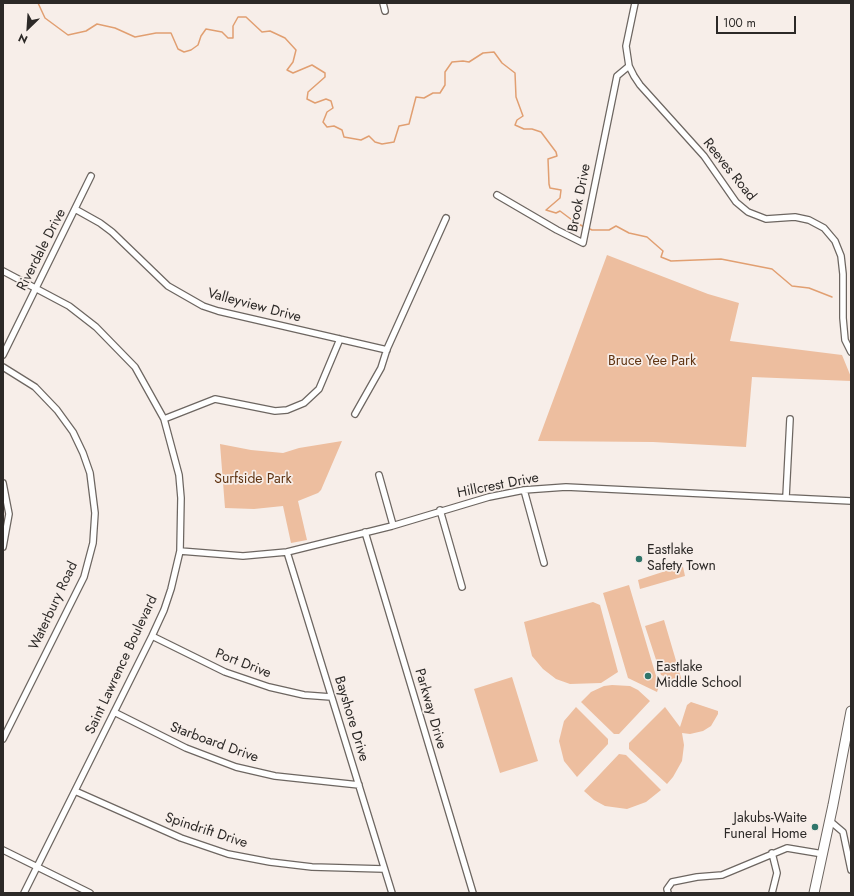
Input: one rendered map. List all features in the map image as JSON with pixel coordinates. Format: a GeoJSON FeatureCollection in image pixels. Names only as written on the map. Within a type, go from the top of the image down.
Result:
{"type":"FeatureCollection","features":[{"type":"Feature","properties":{"kind":"main road"},"geometry":{"type":"LineString","coordinates":[[814,893],[830,821],[851,711]]}},
{"type":"Feature","properties":{"kind":"street"},"geometry":{"type":"LineString","coordinates":[[383,3],[385,11]]}},
{"type":"Feature","properties":{"kind":"street","name":"Reeves Road"},"geometry":{"type":"LineString","coordinates":[[635,3],[626,46],[629,66],[640,86],[704,156],[736,202],[748,212],[766,219],[795,217],[809,220],[824,228],[835,241],[841,256],[843,274],[843,318],[845,340],[851,352]]}},
{"type":"Feature","properties":{"kind":"street","name":"Brook Drive"},"geometry":{"type":"LineString","coordinates":[[497,195],[557,230],[583,243],[588,225],[616,76],[629,66]]}},
{"type":"Feature","properties":{"kind":"street","name":"Riverdale Drive"},"geometry":{"type":"LineString","coordinates":[[3,355],[92,176]]}},
{"type":"Feature","properties":{"kind":"street","name":"Valleyview Drive"},"geometry":{"type":"LineString","coordinates":[[75,209],[100,223],[112,232],[168,286],[190,300],[218,311],[387,350]]}},
{"type":"Feature","properties":{"kind":"street"},"geometry":{"type":"LineString","coordinates":[[355,414],[381,368],[387,350],[446,218]]}},
{"type":"Feature","properties":{"kind":"street","name":"Saint Lawrence Boulevard"},"geometry":{"type":"LineString","coordinates":[[3,271],[69,306],[96,327],[117,347],[134,367],[164,419],[179,474],[182,521],[180,550],[171,589],[152,636],[24,893]]}},
{"type":"Feature","properties":{"kind":"street"},"geometry":{"type":"LineString","coordinates":[[164,419],[215,400],[275,411],[287,410],[304,403],[318,389],[340,340]]}},
{"type":"Feature","properties":{"kind":"street","name":"Waterbury Road"},"geometry":{"type":"LineString","coordinates":[[3,367],[35,387],[57,410],[73,432],[90,473],[94,494],[95,527],[90,559],[84,577],[3,739]]}},
{"type":"Feature","properties":{"kind":"street"},"geometry":{"type":"LineString","coordinates":[[786,497],[790,419]]}},
{"type":"Feature","properties":{"kind":"street"},"geometry":{"type":"LineString","coordinates":[[379,475],[394,525]]}},
{"type":"Feature","properties":{"kind":"street"},"geometry":{"type":"LineString","coordinates":[[3,483],[9,514],[3,547]]}},
{"type":"Feature","properties":{"kind":"street","name":"Hillcrest Drive"},"geometry":{"type":"LineString","coordinates":[[180,550],[243,556],[287,552],[394,525],[440,510],[489,497],[524,490],[566,487],[851,501]]}},
{"type":"Feature","properties":{"kind":"street"},"geometry":{"type":"LineString","coordinates":[[524,490],[544,563]]}},
{"type":"Feature","properties":{"kind":"street"},"geometry":{"type":"LineString","coordinates":[[440,510],[462,587]]}},
{"type":"Feature","properties":{"kind":"street","name":"Parkway Drive"},"geometry":{"type":"LineString","coordinates":[[365,532],[473,893]]}},
{"type":"Feature","properties":{"kind":"street","name":"Bayshore Drive"},"geometry":{"type":"LineString","coordinates":[[287,552],[392,893]]}},
{"type":"Feature","properties":{"kind":"street","name":"Port Drive"},"geometry":{"type":"LineString","coordinates":[[152,636],[232,675],[269,687],[304,695],[331,697]]}},
{"type":"Feature","properties":{"kind":"street","name":"Starboard Drive"},"geometry":{"type":"LineString","coordinates":[[114,712],[186,748],[236,767],[275,776],[359,785]]}},
{"type":"Feature","properties":{"kind":"street","name":"Spindrift Drive"},"geometry":{"type":"LineString","coordinates":[[75,791],[181,838],[228,854],[270,862],[312,867],[384,869]]}},
{"type":"Feature","properties":{"kind":"street"},"geometry":{"type":"LineString","coordinates":[[830,821],[843,832],[851,870]]}},
{"type":"Feature","properties":{"kind":"street"},"geometry":{"type":"LineString","coordinates":[[668,893],[666,889],[672,882],[697,877],[722,875],[787,848],[803,849],[823,854]]}},
{"type":"Feature","properties":{"kind":"street"},"geometry":{"type":"LineString","coordinates":[[3,850],[90,893]]}},
{"type":"Feature","properties":{"kind":"street"},"geometry":{"type":"LineString","coordinates":[[772,853],[777,873],[772,893]]}},
{"type":"Feature","properties":{"kind":"green space","name":"Bruce Yee Park"},"geometry":{"type":"Polygon","coordinates":[[[607,255],[708,294],[739,303],[730,341],[842,355],[851,377],[851,381],[752,377],[746,447],[653,442],[538,441],[607,255]]]}},
{"type":"Feature","properties":{"kind":"green space","name":"Surfside Park"},"geometry":{"type":"Polygon","coordinates":[[[342,441],[321,490],[318,493],[298,501],[307,540],[291,543],[283,506],[254,509],[225,508],[220,444],[251,450],[283,453],[299,448],[342,441]]]}},
{"type":"Feature","properties":{"kind":"green space"},"geometry":{"type":"Polygon","coordinates":[[[681,566],[683,567],[685,576],[640,589],[638,580],[681,566]]]}},
{"type":"Feature","properties":{"kind":"green space"},"geometry":{"type":"Polygon","coordinates":[[[629,585],[659,686],[657,692],[628,678],[603,593],[629,585]]]}},
{"type":"Feature","properties":{"kind":"green space"},"geometry":{"type":"Polygon","coordinates":[[[593,602],[600,605],[618,672],[601,683],[570,684],[556,679],[543,669],[532,656],[524,622],[593,602]]]}},
{"type":"Feature","properties":{"kind":"green space"},"geometry":{"type":"Polygon","coordinates":[[[664,620],[682,681],[673,680],[661,675],[645,626],[664,620]]]}},
{"type":"Feature","properties":{"kind":"green space"},"geometry":{"type":"Polygon","coordinates":[[[512,677],[538,761],[500,773],[474,689],[512,677]]]}},
{"type":"Feature","properties":{"kind":"green space"},"geometry":{"type":"Polygon","coordinates":[[[604,686],[630,686],[638,690],[650,701],[619,734],[614,734],[581,702],[591,692],[604,686]]]}},
{"type":"Feature","properties":{"kind":"green space"},"geometry":{"type":"Polygon","coordinates":[[[691,702],[718,711],[718,714],[711,726],[703,731],[690,734],[682,733],[684,745],[682,761],[673,777],[667,784],[629,749],[629,743],[665,707],[680,727],[687,705],[691,702]]]}},
{"type":"Feature","properties":{"kind":"green space"},"geometry":{"type":"Polygon","coordinates":[[[576,707],[608,739],[608,744],[577,777],[564,761],[559,741],[564,721],[576,707]]]}},
{"type":"Feature","properties":{"kind":"green space"},"geometry":{"type":"Polygon","coordinates":[[[619,754],[626,755],[661,790],[646,802],[627,809],[605,806],[594,800],[584,791],[619,754]]]}},
{"type":"Feature","properties":{"kind":"waterway"},"geometry":{"type":"LineString","coordinates":[[38,3],[45,18],[68,35],[86,31],[97,24],[115,28],[135,37],[156,33],[171,33],[178,49],[184,52],[191,50],[198,45],[201,36],[206,29],[222,32],[228,38],[233,38],[233,26],[238,17],[246,17],[262,32],[270,31],[285,38],[296,50],[293,62],[287,70],[293,73],[312,65],[325,73],[325,77],[308,92],[307,99],[315,103],[326,99],[331,101],[333,108],[327,112],[323,122],[327,127],[334,126],[342,130],[344,137],[361,140],[369,136],[375,142],[382,144],[394,142],[399,126],[409,124],[416,97],[424,98],[433,93],[440,93],[445,85],[445,72],[452,62],[469,62],[483,53],[494,52],[502,63],[515,73],[516,97],[523,116],[517,120],[515,125],[524,129],[532,129],[541,132],[556,152],[557,156],[548,159],[549,184],[550,188],[561,190],[560,198],[546,210],[556,213],[560,211],[584,227]]}},
{"type":"Feature","properties":{"kind":"waterway"},"geometry":{"type":"LineString","coordinates":[[588,228],[592,230],[609,230],[616,226],[629,233],[647,237],[663,251],[661,257],[671,261],[721,259],[772,269],[792,286],[809,288],[832,297]]}},
{"type":"Feature","properties":{"kind":"place","name":"Eastlake Safety Town"},"geometry":{"type":"Point","coordinates":[639,559]}},
{"type":"Feature","properties":{"kind":"place","name":"Eastlake Middle School"},"geometry":{"type":"Point","coordinates":[648,676]}},
{"type":"Feature","properties":{"kind":"place","name":"Jakubs-Waite Funeral Home"},"geometry":{"type":"Point","coordinates":[815,827]}}]}
